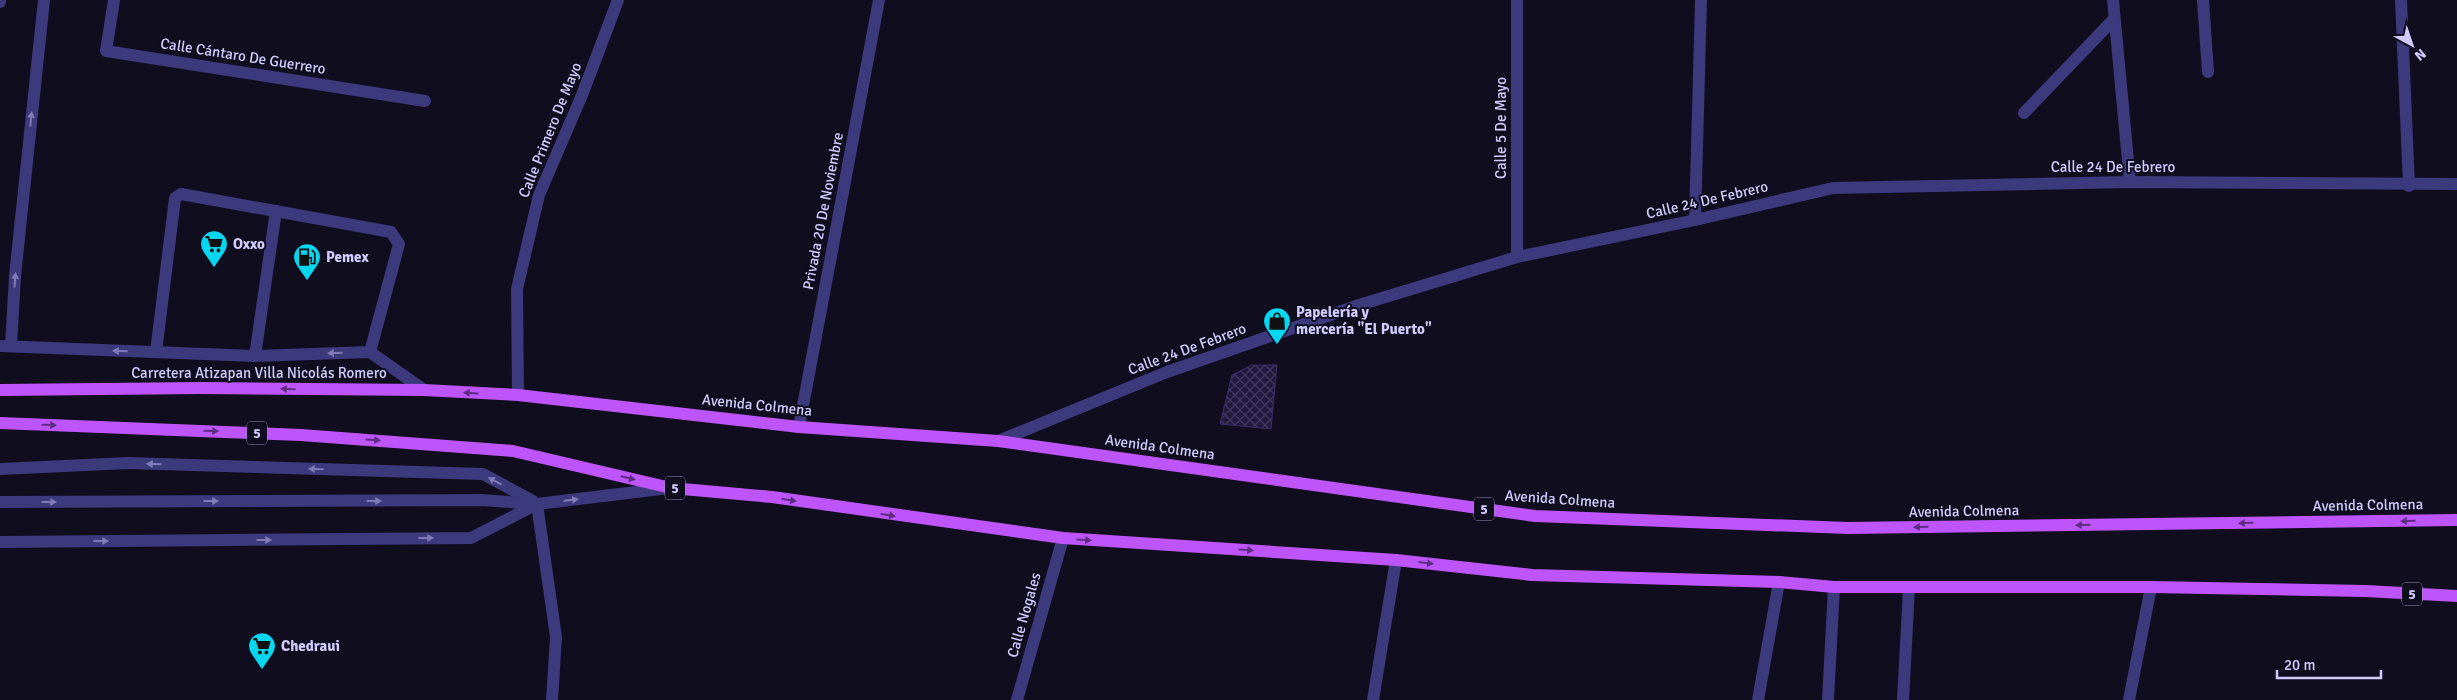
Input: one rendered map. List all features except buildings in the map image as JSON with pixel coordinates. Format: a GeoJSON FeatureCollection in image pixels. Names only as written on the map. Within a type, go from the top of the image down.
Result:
{"type":"FeatureCollection","features":[{"type":"Feature","properties":{"kind":"main road","name":"Carretera Atizapan Villa Nicolás Romero"},"geometry":{"type":"LineString","coordinates":[[0,390],[201,388],[424,390],[518,395]]}},
{"type":"Feature","properties":{"kind":"main road","name":"Avenida Colmena"},"geometry":{"type":"LineString","coordinates":[[518,395],[800,427],[998,441],[1535,516],[1848,528],[2457,520]]}},
{"type":"Feature","properties":{"kind":"main road","name":"5"},"geometry":{"type":"LineString","coordinates":[[0,423],[301,435],[513,451],[671,488],[772,498],[1063,538],[1396,560],[1532,575],[1779,582],[1834,587],[2151,587],[2366,591],[2457,596]]}},
{"type":"Feature","properties":{"kind":"street"},"geometry":{"type":"LineString","coordinates":[[44,0],[13,311],[6,346],[255,356],[370,352],[424,390]]}},
{"type":"Feature","properties":{"kind":"street","name":"Calle Cántaro De Guerrero"},"geometry":{"type":"LineString","coordinates":[[114,0],[106,51],[425,101]]}},
{"type":"Feature","properties":{"kind":"street","name":"Calle Primero De Mayo"},"geometry":{"type":"LineString","coordinates":[[518,395],[517,289],[539,195],[582,95],[618,0]]}},
{"type":"Feature","properties":{"kind":"street","name":"Privada 20 De Noviembre"},"geometry":{"type":"LineString","coordinates":[[800,427],[879,0]]}},
{"type":"Feature","properties":{"kind":"street","name":"Calle 5 De Mayo"},"geometry":{"type":"LineString","coordinates":[[1517,0],[1517,257]]}},
{"type":"Feature","properties":{"kind":"street"},"geometry":{"type":"LineString","coordinates":[[1695,220],[1701,0]]}},
{"type":"Feature","properties":{"kind":"street"},"geometry":{"type":"LineString","coordinates":[[2113,0],[2130,182]]}},
{"type":"Feature","properties":{"kind":"street"},"geometry":{"type":"LineString","coordinates":[[2203,0],[2208,72]]}},
{"type":"Feature","properties":{"kind":"street"},"geometry":{"type":"LineString","coordinates":[[2401,0],[2409,186]]}},
{"type":"Feature","properties":{"kind":"street"},"geometry":{"type":"LineString","coordinates":[[2024,113],[2114,19]]}},
{"type":"Feature","properties":{"kind":"street","name":"Calle 24 De Febrero"},"geometry":{"type":"LineString","coordinates":[[998,441],[1167,372],[1358,305],[1517,257],[1695,220],[1833,188],[2130,182],[2409,186],[2457,184]]}},
{"type":"Feature","properties":{"kind":"street"},"geometry":{"type":"LineString","coordinates":[[156,352],[175,198],[181,194],[391,232],[399,244],[370,352]]}},
{"type":"Feature","properties":{"kind":"street"},"geometry":{"type":"LineString","coordinates":[[255,356],[276,211]]}},
{"type":"Feature","properties":{"kind":"street"},"geometry":{"type":"LineString","coordinates":[[0,309],[13,311]]}},
{"type":"Feature","properties":{"kind":"street"},"geometry":{"type":"LineString","coordinates":[[0,469],[128,463],[483,474],[538,504]]}},
{"type":"Feature","properties":{"kind":"street"},"geometry":{"type":"LineString","coordinates":[[0,502],[481,500],[538,504],[671,488]]}},
{"type":"Feature","properties":{"kind":"street"},"geometry":{"type":"LineString","coordinates":[[0,542],[471,538],[538,504]]}},
{"type":"Feature","properties":{"kind":"street"},"geometry":{"type":"LineString","coordinates":[[538,504],[556,637],[552,700]]}},
{"type":"Feature","properties":{"kind":"street","name":"Calle Nogales"},"geometry":{"type":"LineString","coordinates":[[1017,700],[1063,538]]}},
{"type":"Feature","properties":{"kind":"street"},"geometry":{"type":"LineString","coordinates":[[1373,700],[1396,560]]}},
{"type":"Feature","properties":{"kind":"street"},"geometry":{"type":"LineString","coordinates":[[1758,700],[1779,582]]}},
{"type":"Feature","properties":{"kind":"street"},"geometry":{"type":"LineString","coordinates":[[1828,700],[1834,587]]}},
{"type":"Feature","properties":{"kind":"street"},"geometry":{"type":"LineString","coordinates":[[2128,700],[2151,587]]}},
{"type":"Feature","properties":{"kind":"street"},"geometry":{"type":"LineString","coordinates":[[1903,700],[1909,588]]}},
{"type":"Feature","properties":{"kind":"place","name":"Oxxo"},"geometry":{"type":"Point","coordinates":[214,268]}},
{"type":"Feature","properties":{"kind":"place","name":"Pemex"},"geometry":{"type":"Point","coordinates":[307,281]}},
{"type":"Feature","properties":{"kind":"place","name":"Papelería y mercería \"El Puerto\""},"geometry":{"type":"Point","coordinates":[1277,345]}},
{"type":"Feature","properties":{"kind":"place","name":"Chedraui"},"geometry":{"type":"Point","coordinates":[262,670]}}]}
